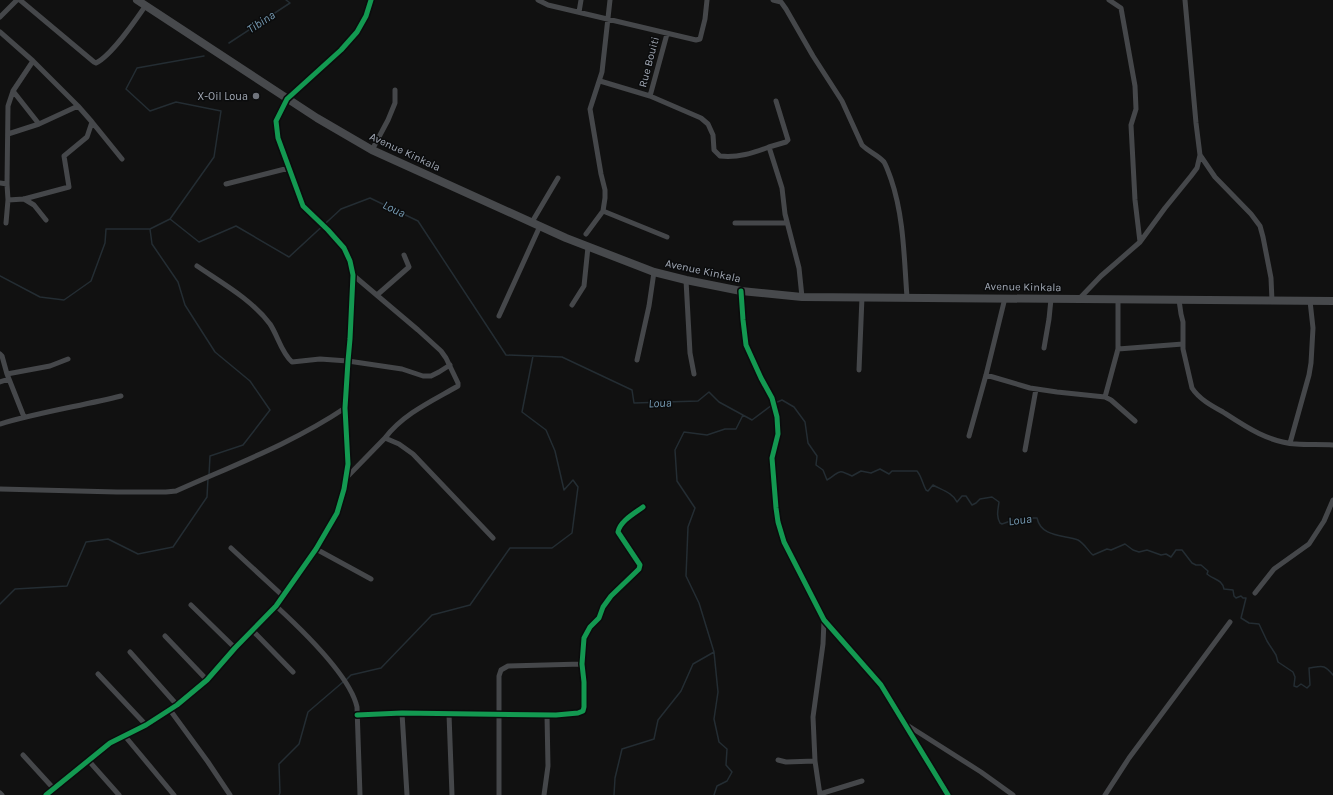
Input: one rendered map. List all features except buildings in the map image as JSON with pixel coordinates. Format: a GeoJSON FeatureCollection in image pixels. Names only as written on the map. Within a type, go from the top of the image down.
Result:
{"type":"FeatureCollection","features":[{"type":"Feature","properties":{"kind":"main road","name":"Avenue Kinkala"},"geometry":{"type":"LineString","coordinates":[[137,0],[287,99],[372,150],[588,247],[654,272],[741,291],[802,297],[1333,301]]}},
{"type":"Feature","properties":{"kind":"street"},"geometry":{"type":"LineString","coordinates":[[0,17],[17,0]]}},
{"type":"Feature","properties":{"kind":"street"},"geometry":{"type":"LineString","coordinates":[[20,0],[96,63],[117,43],[146,5]]}},
{"type":"Feature","properties":{"kind":"street"},"geometry":{"type":"LineString","coordinates":[[46,795],[110,744],[124,735],[146,725],[170,710],[208,680],[235,648],[276,606],[316,549],[341,501],[347,477],[348,464],[345,408],[353,275],[350,261],[344,248],[303,206],[278,138],[276,121],[287,99],[341,50],[357,32],[366,16],[371,0]]}},
{"type":"Feature","properties":{"kind":"street"},"geometry":{"type":"LineString","coordinates":[[538,0],[548,5],[693,40],[700,39],[705,19],[707,0]]}},
{"type":"Feature","properties":{"kind":"street"},"geometry":{"type":"LineString","coordinates":[[579,12],[581,0]]}},
{"type":"Feature","properties":{"kind":"street"},"geometry":{"type":"LineString","coordinates":[[586,234],[603,211],[605,190],[590,109],[600,81],[605,55],[610,0]]}},
{"type":"Feature","properties":{"kind":"street"},"geometry":{"type":"LineString","coordinates":[[773,0],[781,1],[813,56],[842,101],[862,145],[868,151],[878,156],[885,164],[893,187],[901,221],[907,297]]}},
{"type":"Feature","properties":{"kind":"street"},"geometry":{"type":"LineString","coordinates":[[1109,0],[1121,8]]}},
{"type":"Feature","properties":{"kind":"street"},"geometry":{"type":"LineString","coordinates":[[1119,0],[1135,86],[1136,109],[1131,125],[1135,200],[1140,242]]}},
{"type":"Feature","properties":{"kind":"street"},"geometry":{"type":"LineString","coordinates":[[1079,299],[1101,276],[1140,242],[1197,168],[1200,155],[1185,0]]}},
{"type":"Feature","properties":{"kind":"street"},"geometry":{"type":"LineString","coordinates":[[0,32],[33,61],[78,106],[122,159]]}},
{"type":"Feature","properties":{"kind":"street","name":"Rue Bouiti"},"geometry":{"type":"LineString","coordinates":[[650,96],[667,34]]}},
{"type":"Feature","properties":{"kind":"street"},"geometry":{"type":"LineString","coordinates":[[6,223],[8,200],[8,106],[13,91],[33,61]]}},
{"type":"Feature","properties":{"kind":"street"},"geometry":{"type":"LineString","coordinates":[[600,81],[650,96],[701,118],[708,124],[713,135],[714,150],[720,156],[732,158],[755,153],[788,140],[776,102]]}},
{"type":"Feature","properties":{"kind":"street"},"geometry":{"type":"LineString","coordinates":[[372,150],[395,104],[395,90]]}},
{"type":"Feature","properties":{"kind":"street"},"geometry":{"type":"LineString","coordinates":[[13,91],[39,124]]}},
{"type":"Feature","properties":{"kind":"street"},"geometry":{"type":"LineString","coordinates":[[8,134],[39,124],[78,106]]}},
{"type":"Feature","properties":{"kind":"street"},"geometry":{"type":"LineString","coordinates":[[8,200],[24,199],[69,187],[65,155],[87,137],[92,122]]}},
{"type":"Feature","properties":{"kind":"street"},"geometry":{"type":"LineString","coordinates":[[769,148],[782,188],[787,223],[799,268],[802,297]]}},
{"type":"Feature","properties":{"kind":"street"},"geometry":{"type":"LineString","coordinates":[[1200,155],[1215,177],[1251,214],[1260,226],[1271,278],[1272,301]]}},
{"type":"Feature","properties":{"kind":"street"},"geometry":{"type":"LineString","coordinates":[[226,184],[289,168]]}},
{"type":"Feature","properties":{"kind":"street"},"geometry":{"type":"LineString","coordinates":[[532,222],[558,178]]}},
{"type":"Feature","properties":{"kind":"street"},"geometry":{"type":"LineString","coordinates":[[0,183],[7,184]]}},
{"type":"Feature","properties":{"kind":"street"},"geometry":{"type":"LineString","coordinates":[[24,199],[34,205],[46,220]]}},
{"type":"Feature","properties":{"kind":"street"},"geometry":{"type":"LineString","coordinates":[[603,211],[667,237]]}},
{"type":"Feature","properties":{"kind":"street"},"geometry":{"type":"LineString","coordinates":[[735,223],[787,223]]}},
{"type":"Feature","properties":{"kind":"street"},"geometry":{"type":"LineString","coordinates":[[498,316],[540,226]]}},
{"type":"Feature","properties":{"kind":"street"},"geometry":{"type":"LineString","coordinates":[[572,305],[584,286],[588,247]]}},
{"type":"Feature","properties":{"kind":"street"},"geometry":{"type":"LineString","coordinates":[[377,295],[409,266],[404,255]]}},
{"type":"Feature","properties":{"kind":"street"},"geometry":{"type":"LineString","coordinates":[[197,266],[238,294],[257,310],[270,325],[292,362],[320,359],[348,361],[402,369],[423,376],[431,376],[450,365]]}},
{"type":"Feature","properties":{"kind":"street"},"geometry":{"type":"LineString","coordinates":[[637,360],[649,306],[654,272]]}},
{"type":"Feature","properties":{"kind":"street"},"geometry":{"type":"LineString","coordinates":[[347,477],[405,417],[458,386],[450,365],[441,351],[353,275]]}},
{"type":"Feature","properties":{"kind":"street"},"geometry":{"type":"LineString","coordinates":[[686,280],[690,353],[694,374]]}},
{"type":"Feature","properties":{"kind":"street"},"geometry":{"type":"LineString","coordinates":[[741,291],[746,345],[772,398],[778,417],[778,434],[772,458],[778,522],[784,542],[824,620],[881,685],[906,723],[948,795]]}},
{"type":"Feature","properties":{"kind":"street"},"geometry":{"type":"LineString","coordinates":[[859,370],[862,297]]}},
{"type":"Feature","properties":{"kind":"street"},"geometry":{"type":"LineString","coordinates":[[969,436],[1005,298]]}},
{"type":"Feature","properties":{"kind":"street"},"geometry":{"type":"LineString","coordinates":[[1044,348],[1051,299]]}},
{"type":"Feature","properties":{"kind":"street"},"geometry":{"type":"LineString","coordinates":[[1105,397],[1118,349],[1118,299]]}},
{"type":"Feature","properties":{"kind":"street"},"geometry":{"type":"LineString","coordinates":[[1179,300],[1183,322],[1183,344],[1192,388],[1195,393],[1214,407],[1251,430],[1266,437],[1290,443],[1333,445]]}},
{"type":"Feature","properties":{"kind":"street"},"geometry":{"type":"LineString","coordinates":[[1290,443],[1311,363],[1313,328],[1310,300]]}},
{"type":"Feature","properties":{"kind":"street"},"geometry":{"type":"LineString","coordinates":[[1118,349],[1183,344]]}},
{"type":"Feature","properties":{"kind":"street"},"geometry":{"type":"LineString","coordinates":[[0,354],[24,417]]}},
{"type":"Feature","properties":{"kind":"street"},"geometry":{"type":"LineString","coordinates":[[0,382],[8,377],[68,360]]}},
{"type":"Feature","properties":{"kind":"street"},"geometry":{"type":"LineString","coordinates":[[986,375],[1036,389],[1105,397],[1111,400],[1136,421]]}},
{"type":"Feature","properties":{"kind":"street"},"geometry":{"type":"LineString","coordinates":[[1025,450],[1036,389]]}},
{"type":"Feature","properties":{"kind":"street"},"geometry":{"type":"LineString","coordinates":[[0,424],[24,417],[84,406],[121,396]]}},
{"type":"Feature","properties":{"kind":"street"},"geometry":{"type":"LineString","coordinates":[[0,489],[117,492],[166,492],[176,490],[300,436],[345,408]]}},
{"type":"Feature","properties":{"kind":"street"},"geometry":{"type":"LineString","coordinates":[[385,438],[399,444],[413,454],[494,538]]}},
{"type":"Feature","properties":{"kind":"street"},"geometry":{"type":"LineString","coordinates":[[1255,593],[1274,569],[1309,544],[1324,521],[1333,500]]}},
{"type":"Feature","properties":{"kind":"street"},"geometry":{"type":"LineString","coordinates":[[357,715],[402,713],[565,715],[583,711],[584,682],[582,664],[584,638],[586,632],[598,618],[603,607],[611,596],[640,567],[618,532],[619,527],[630,516],[643,507]]}},
{"type":"Feature","properties":{"kind":"street"},"geometry":{"type":"LineString","coordinates":[[231,548],[283,596]]}},
{"type":"Feature","properties":{"kind":"street"},"geometry":{"type":"LineString","coordinates":[[316,549],[371,579]]}},
{"type":"Feature","properties":{"kind":"street"},"geometry":{"type":"LineString","coordinates":[[191,605],[235,648]]}},
{"type":"Feature","properties":{"kind":"street"},"geometry":{"type":"LineString","coordinates":[[276,606],[332,663],[351,690],[355,699],[357,715],[360,795]]}},
{"type":"Feature","properties":{"kind":"street"},"geometry":{"type":"LineString","coordinates":[[824,620],[823,644],[813,717],[815,761],[820,794],[862,782]]}},
{"type":"Feature","properties":{"kind":"street"},"geometry":{"type":"LineString","coordinates":[[1105,795],[1129,758],[1230,622]]}},
{"type":"Feature","properties":{"kind":"street"},"geometry":{"type":"LineString","coordinates":[[252,631],[293,672]]}},
{"type":"Feature","properties":{"kind":"street"},"geometry":{"type":"LineString","coordinates":[[165,636],[208,680]]}},
{"type":"Feature","properties":{"kind":"street"},"geometry":{"type":"LineString","coordinates":[[130,652],[177,705]]}},
{"type":"Feature","properties":{"kind":"street"},"geometry":{"type":"LineString","coordinates":[[499,795],[499,676],[501,670],[508,666],[582,664]]}},
{"type":"Feature","properties":{"kind":"street"},"geometry":{"type":"LineString","coordinates":[[98,674],[146,725]]}},
{"type":"Feature","properties":{"kind":"street"},"geometry":{"type":"LineString","coordinates":[[170,710],[230,795]]}},
{"type":"Feature","properties":{"kind":"street"},"geometry":{"type":"LineString","coordinates":[[402,713],[407,795]]}},
{"type":"Feature","properties":{"kind":"street"},"geometry":{"type":"LineString","coordinates":[[449,714],[452,795]]}},
{"type":"Feature","properties":{"kind":"street"},"geometry":{"type":"LineString","coordinates":[[544,795],[548,766],[547,715]]}},
{"type":"Feature","properties":{"kind":"street"},"geometry":{"type":"LineString","coordinates":[[906,723],[981,772],[1013,795]]}},
{"type":"Feature","properties":{"kind":"street"},"geometry":{"type":"LineString","coordinates":[[124,735],[174,795]]}},
{"type":"Feature","properties":{"kind":"street"},"geometry":{"type":"LineString","coordinates":[[23,754],[54,788]]}},
{"type":"Feature","properties":{"kind":"street"},"geometry":{"type":"LineString","coordinates":[[88,760],[119,795]]}},
{"type":"Feature","properties":{"kind":"street"},"geometry":{"type":"LineString","coordinates":[[778,760],[786,762],[815,761]]}},
{"type":"Feature","properties":{"kind":"waterway","name":"Tibina"},"geometry":{"type":"LineString","coordinates":[[229,43],[290,3],[286,0]]}},
{"type":"Feature","properties":{"kind":"waterway","name":"Loua"},"geometry":{"type":"LineString","coordinates":[[204,56],[137,68],[126,89],[150,111],[176,102],[221,111],[214,157],[170,219],[199,242],[236,226],[289,257],[341,209],[370,198],[418,221],[506,355],[562,357],[632,390],[634,403],[698,401],[709,392],[719,402],[752,420],[772,405]]}},
{"type":"Feature","properties":{"kind":"waterway"},"geometry":{"type":"LineString","coordinates":[[170,219],[150,229],[152,244],[178,282],[185,305],[215,352],[250,381],[270,410],[243,445],[210,456],[209,475]]}},
{"type":"Feature","properties":{"kind":"waterway"},"geometry":{"type":"LineString","coordinates":[[0,276],[40,297],[64,300],[91,281],[105,243],[106,229],[150,229]]}},
{"type":"Feature","properties":{"kind":"waterway"},"geometry":{"type":"LineString","coordinates":[[346,680],[351,675],[381,668],[432,615],[470,605],[510,548],[552,548],[572,533],[578,487],[573,480],[564,490],[555,451],[546,430],[522,412],[533,356]]}},
{"type":"Feature","properties":{"kind":"waterway","name":"Loua"},"geometry":{"type":"LineString","coordinates":[[775,403],[782,400],[794,407],[805,422],[808,443],[817,456],[816,465],[823,470],[827,480],[839,472],[852,476],[861,471],[871,473],[880,469],[889,474],[892,471],[917,471],[926,490],[928,491],[933,485],[950,494],[957,502],[962,496],[966,496],[972,505],[980,499],[992,497],[999,502],[998,515],[1000,523],[1002,524],[1019,518],[1028,522],[1033,518],[1037,518],[1043,529],[1053,534],[1078,540],[1093,555],[1125,544],[1133,550],[1139,552],[1147,550],[1161,555],[1166,554],[1171,557],[1176,550],[1182,550],[1192,563],[1201,565],[1208,571],[1207,574],[1221,583],[1224,589],[1233,590],[1236,598],[1241,596],[1246,598],[1241,618],[1249,623],[1259,624],[1276,655],[1278,662],[1293,672],[1295,677],[1294,686],[1297,687],[1301,684],[1307,688],[1310,685],[1309,668],[1325,667],[1333,675]]}},
{"type":"Feature","properties":{"kind":"waterway"},"geometry":{"type":"LineString","coordinates":[[614,795],[615,778],[622,749],[654,739],[658,720],[681,691],[693,664],[714,652],[699,603],[686,576],[688,527],[695,508],[677,481],[675,450],[684,432],[707,435],[725,429],[736,429],[743,415]]}},
{"type":"Feature","properties":{"kind":"waterway"},"geometry":{"type":"LineString","coordinates":[[0,604],[15,589],[67,586],[86,542],[108,539],[138,554],[173,547],[207,497],[208,478]]}},
{"type":"Feature","properties":{"kind":"waterway"},"geometry":{"type":"LineString","coordinates":[[714,652],[718,692],[714,719],[719,742],[727,749],[726,765],[732,772],[727,781],[717,786],[714,795]]}},
{"type":"Feature","properties":{"kind":"waterway"},"geometry":{"type":"LineString","coordinates":[[279,795],[279,764],[299,744],[308,712],[343,682]]}},
{"type":"Feature","properties":{"kind":"cycle path"},"geometry":{"type":"LineString","coordinates":[[46,795],[110,743],[146,725],[177,705],[207,680],[235,648],[276,606],[316,549],[337,513],[344,489],[348,464],[345,408],[353,275],[350,261],[344,248],[303,206],[278,138],[276,121],[287,99],[341,50],[357,32],[366,16],[371,0]]}},
{"type":"Feature","properties":{"kind":"cycle path"},"geometry":{"type":"LineString","coordinates":[[741,291],[746,345],[772,398],[777,417],[778,434],[772,458],[776,508],[778,522],[784,542],[824,620],[881,685],[948,795]]}},
{"type":"Feature","properties":{"kind":"cycle path"},"geometry":{"type":"LineString","coordinates":[[357,715],[402,713],[556,715],[578,713],[583,711],[584,682],[582,664],[584,638],[590,627],[599,618],[603,607],[611,596],[639,569],[640,565],[618,532],[622,524],[643,507]]}},
{"type":"Feature","properties":{"kind":"place","name":"X-Oil Loua"},"geometry":{"type":"Point","coordinates":[256,96]}}]}
